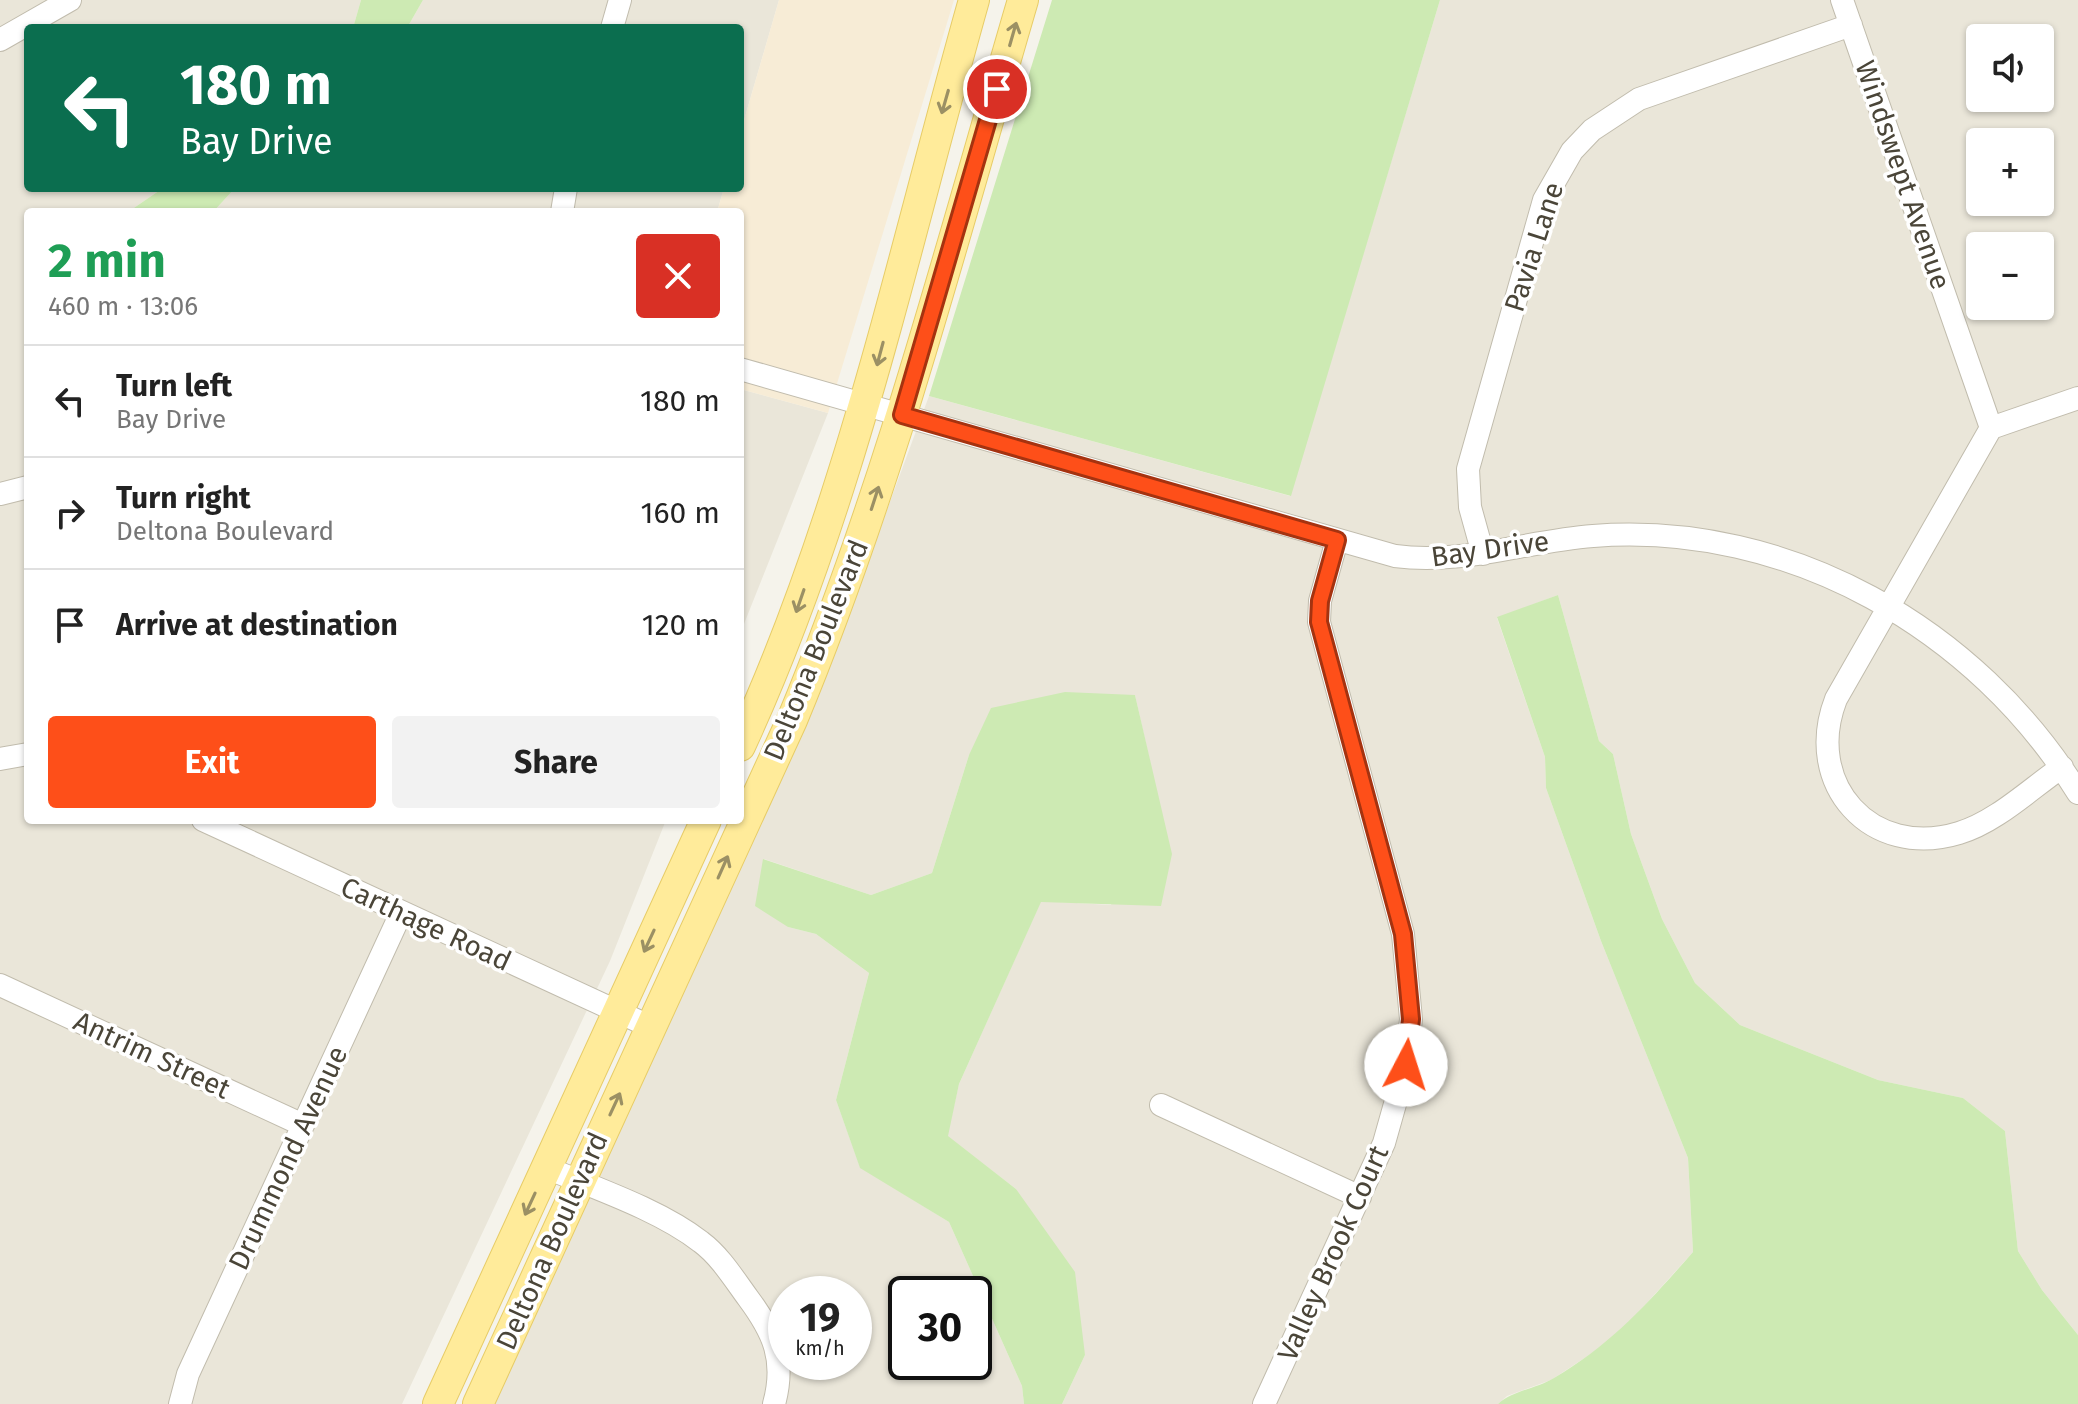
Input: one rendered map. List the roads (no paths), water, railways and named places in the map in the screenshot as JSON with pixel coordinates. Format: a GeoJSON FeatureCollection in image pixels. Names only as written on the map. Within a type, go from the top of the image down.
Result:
{"type":"FeatureCollection","features":[{"type":"Feature","properties":{"kind":"main road","name":"Deltona Boulevard"},"geometry":{"type":"LineString","coordinates":[[744,737],[792,625],[866,407],[974,0]]}},
{"type":"Feature","properties":{"kind":"main road","name":"Deltona Boulevard"},"geometry":{"type":"LineString","coordinates":[[744,821],[827,637],[902,415],[1023,0]]}},
{"type":"Feature","properties":{"kind":"main road","name":"Deltona Boulevard"},"geometry":{"type":"LineString","coordinates":[[438,1404],[704,824]]}},
{"type":"Feature","properties":{"kind":"main road","name":"Deltona Boulevard"},"geometry":{"type":"LineString","coordinates":[[478,1404],[743,824]]}},
{"type":"Feature","properties":{"kind":"street"},"geometry":{"type":"LineString","coordinates":[[28,24],[70,0]]}},
{"type":"Feature","properties":{"kind":"street"},"geometry":{"type":"LineString","coordinates":[[613,24],[620,0]]}},
{"type":"Feature","properties":{"kind":"street","name":"Windswept Avenue"},"geometry":{"type":"LineString","coordinates":[[1842,0],[1991,428]]}},
{"type":"Feature","properties":{"kind":"street","name":"Pavia Lane"},"geometry":{"type":"LineString","coordinates":[[1483,554],[1470,507],[1468,469],[1544,200],[1572,151],[1614,113],[1639,99],[1851,25]]}},
{"type":"Feature","properties":{"kind":"street"},"geometry":{"type":"LineString","coordinates":[[0,40],[24,26]]}},
{"type":"Feature","properties":{"kind":"street","name":"Bay Drive"},"geometry":{"type":"LineString","coordinates":[[744,370],[1395,556],[1427,560],[1596,535],[1692,539],[1789,561],[1842,582],[1889,606],[1954,650],[1994,686],[2062,767],[2078,793]]}},
{"type":"Feature","properties":{"kind":"street"},"geometry":{"type":"LineString","coordinates":[[2062,767],[1979,825],[1960,833],[1914,838],[1893,833],[1859,814],[1844,800],[1827,765],[1827,722],[1836,699],[1991,428],[2078,398]]}},
{"type":"Feature","properties":{"kind":"street"},"geometry":{"type":"LineString","coordinates":[[0,494],[24,488]]}},
{"type":"Feature","properties":{"kind":"street","name":"Valley Brook Court"},"geometry":{"type":"LineString","coordinates":[[1264,1404],[1389,1131],[1406,1065],[1411,1019],[1403,934],[1319,622],[1320,601],[1337,540]]}},
{"type":"Feature","properties":{"kind":"street"},"geometry":{"type":"LineString","coordinates":[[0,759],[24,755]]}},
{"type":"Feature","properties":{"kind":"street","name":"Carthage Road"},"geometry":{"type":"LineString","coordinates":[[212,824],[651,1027]]}},
{"type":"Feature","properties":{"kind":"street","name":"Drummond Avenue"},"geometry":{"type":"LineString","coordinates":[[180,1404],[188,1374],[401,913]]}},
{"type":"Feature","properties":{"kind":"street","name":"Antrim Street"},"geometry":{"type":"LineString","coordinates":[[0,985],[303,1125]]}},
{"type":"Feature","properties":{"kind":"street"},"geometry":{"type":"LineString","coordinates":[[1161,1105],[1360,1197]]}},
{"type":"Feature","properties":{"kind":"street"},"geometry":{"type":"LineString","coordinates":[[547,1168],[683,1229],[718,1258],[769,1325],[776,1342],[781,1362],[774,1404]]}}]}
